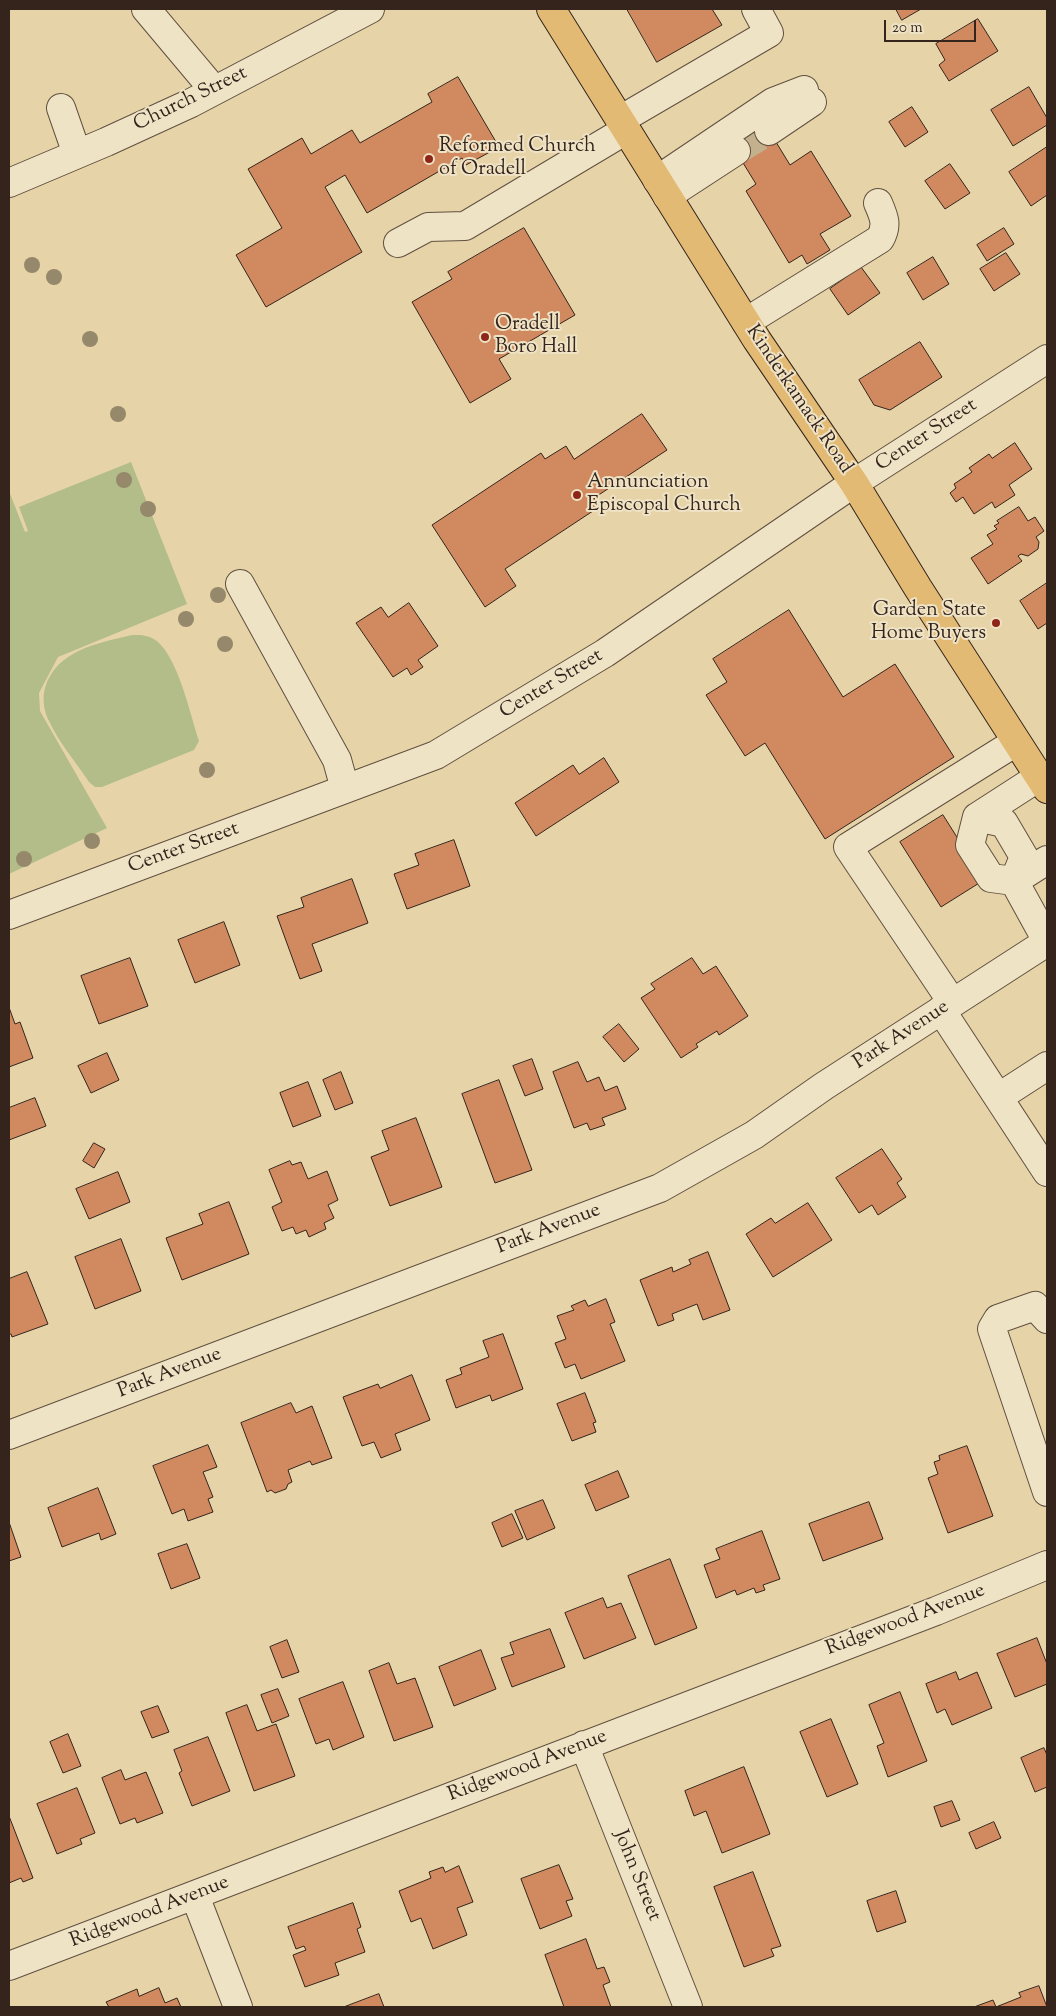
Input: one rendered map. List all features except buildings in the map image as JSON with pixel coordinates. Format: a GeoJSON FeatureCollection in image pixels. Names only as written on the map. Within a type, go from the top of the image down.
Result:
{"type":"FeatureCollection","features":[{"type":"Feature","properties":{"kind":"main road","name":"Kinderkamack Road"},"geometry":{"type":"LineString","coordinates":[[551,9],[746,322],[854,483],[918,588],[1043,783]]}},
{"type":"Feature","properties":{"kind":"street"},"geometry":{"type":"LineString","coordinates":[[146,9],[214,90]]}},
{"type":"Feature","properties":{"kind":"street","name":"Church Street"},"geometry":{"type":"LineString","coordinates":[[9,183],[191,102],[370,9]]}},
{"type":"Feature","properties":{"kind":"street"},"geometry":{"type":"LineString","coordinates":[[398,243],[428,228],[465,226],[769,33],[756,9]]}},
{"type":"Feature","properties":{"kind":"street"},"geometry":{"type":"LineString","coordinates":[[662,188],[773,102],[808,96],[768,131]]}},
{"type":"Feature","properties":{"kind":"street"},"geometry":{"type":"LineString","coordinates":[[61,108],[77,154]]}},
{"type":"Feature","properties":{"kind":"street"},"geometry":{"type":"LineString","coordinates":[[662,188],[736,151]]}},
{"type":"Feature","properties":{"kind":"street"},"geometry":{"type":"LineString","coordinates":[[746,322],[880,239],[885,229],[885,224],[878,203]]}},
{"type":"Feature","properties":{"kind":"street","name":"Center Street"},"geometry":{"type":"LineString","coordinates":[[9,915],[436,755],[605,653],[854,483],[1047,359]]}},
{"type":"Feature","properties":{"kind":"street"},"geometry":{"type":"LineString","coordinates":[[240,584],[337,760],[345,789]]}},
{"type":"Feature","properties":{"kind":"street"},"geometry":{"type":"LineString","coordinates":[[1016,742],[848,847],[946,1006],[999,1097],[1047,1172]]}},
{"type":"Feature","properties":{"kind":"street"},"geometry":{"type":"LineString","coordinates":[[1043,783],[977,817],[970,845],[992,878],[1014,881],[1047,860]]}},
{"type":"Feature","properties":{"kind":"street"},"geometry":{"type":"LineString","coordinates":[[977,817],[1004,823],[1024,856],[1014,881]]}},
{"type":"Feature","properties":{"kind":"street"},"geometry":{"type":"LineString","coordinates":[[1014,881],[1047,941]]}},
{"type":"Feature","properties":{"kind":"street","name":"Park Avenue"},"geometry":{"type":"LineString","coordinates":[[9,1435],[660,1188],[754,1135],[824,1086],[1047,941]]}},
{"type":"Feature","properties":{"kind":"street"},"geometry":{"type":"LineString","coordinates":[[999,1097],[1047,1066]]}},
{"type":"Feature","properties":{"kind":"street"},"geometry":{"type":"LineString","coordinates":[[1046,1316],[1035,1306],[998,1319],[992,1329],[1047,1492]]}},
{"type":"Feature","properties":{"kind":"street","name":"Ridgewood Avenue"},"geometry":{"type":"LineString","coordinates":[[9,1966],[927,1614],[1047,1566]]}},
{"type":"Feature","properties":{"kind":"street","name":"John Street"},"geometry":{"type":"LineString","coordinates":[[584,1745],[688,2007]]}},
{"type":"Feature","properties":{"kind":"street"},"geometry":{"type":"LineString","coordinates":[[195,1896],[238,2007]]}},
{"type":"Feature","properties":{"kind":"green space"},"geometry":{"type":"Polygon","coordinates":[[[131,462],[187,604],[58,657],[39,693],[40,711],[107,828],[9,874],[9,491],[25,532],[28,531],[19,507],[131,462]]]}},
{"type":"Feature","properties":{"kind":"green space"},"geometry":{"type":"Polygon","coordinates":[[[132,635],[143,635],[158,642],[172,662],[188,703],[199,741],[194,750],[102,787],[95,787],[89,782],[53,729],[45,709],[45,688],[51,675],[59,665],[80,650],[132,635]]]}},
{"type":"Feature","properties":{"kind":"tunnel"},"geometry":{"type":"LineString","coordinates":[[736,151],[769,131]]}},
{"type":"Feature","properties":{"kind":"place","name":"Reformed Church of Oradell"},"geometry":{"type":"Point","coordinates":[429,159]}},
{"type":"Feature","properties":{"kind":"place","name":"Oradell Boro Hall"},"geometry":{"type":"Point","coordinates":[485,337]}},
{"type":"Feature","properties":{"kind":"place","name":"Annunciation Episcopal Church"},"geometry":{"type":"Point","coordinates":[577,495]}},
{"type":"Feature","properties":{"kind":"place","name":"Garden State Home Buyers"},"geometry":{"type":"Point","coordinates":[996,623]}}]}
